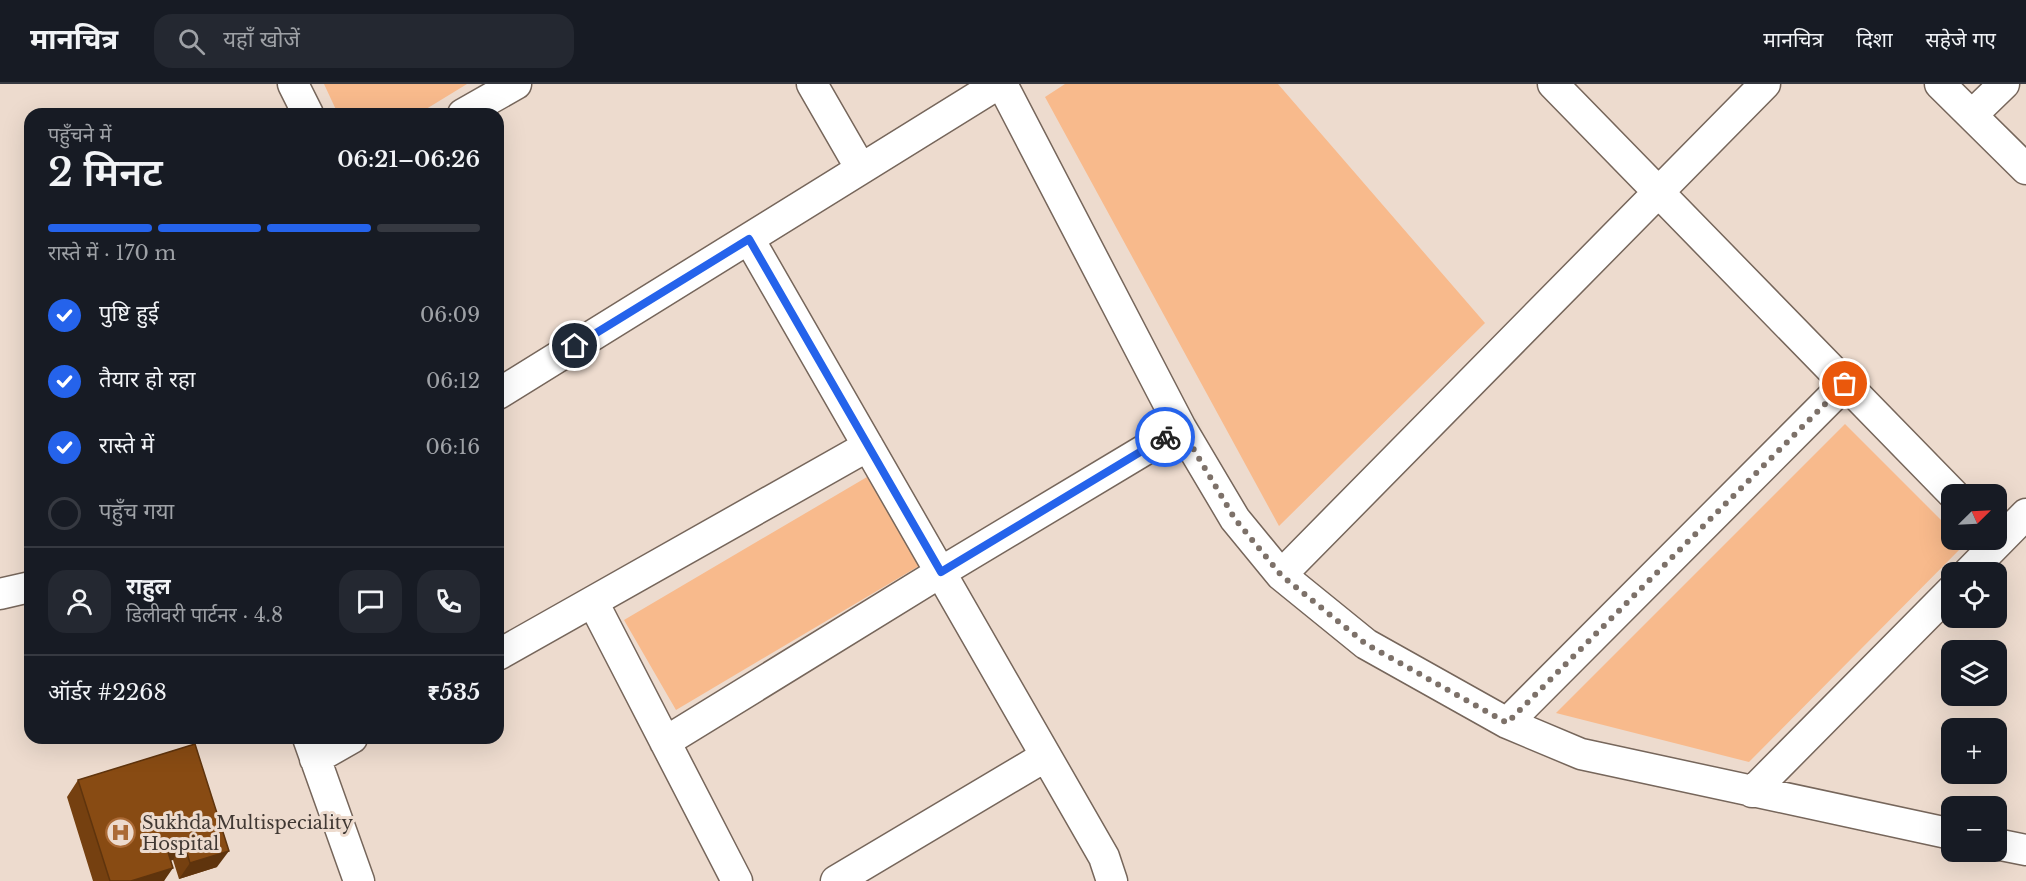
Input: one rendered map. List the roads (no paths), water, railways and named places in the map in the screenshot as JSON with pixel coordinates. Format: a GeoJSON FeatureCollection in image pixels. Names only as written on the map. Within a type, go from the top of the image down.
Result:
{"type":"FeatureCollection","features":[{"type":"Feature","properties":{"kind":"street"},"geometry":{"type":"LineString","coordinates":[[293,84],[305,108]]}},
{"type":"Feature","properties":{"kind":"street"},"geometry":{"type":"LineString","coordinates":[[474,108],[516,84]]}},
{"type":"Feature","properties":{"kind":"street"},"geometry":{"type":"LineString","coordinates":[[812,84],[861,169]]}},
{"type":"Feature","properties":{"kind":"street"},"geometry":{"type":"LineString","coordinates":[[504,390],[1000,84],[1181,428],[1235,519],[1281,575],[1366,644],[1507,723],[1581,754],[1941,832]]}},
{"type":"Feature","properties":{"kind":"street"},"geometry":{"type":"LineString","coordinates":[[1553,84],[1943,484]]}},
{"type":"Feature","properties":{"kind":"street"},"geometry":{"type":"LineString","coordinates":[[1281,575],[1765,84]]}},
{"type":"Feature","properties":{"kind":"street"},"geometry":{"type":"LineString","coordinates":[[1940,84],[2026,169]]}},
{"type":"Feature","properties":{"kind":"street"},"geometry":{"type":"LineString","coordinates":[[1972,116],[2004,84]]}},
{"type":"Feature","properties":{"kind":"street"},"geometry":{"type":"LineString","coordinates":[[749,239],[1104,857],[1112,881]]}},
{"type":"Feature","properties":{"kind":"street"},"geometry":{"type":"LineString","coordinates":[[1507,723],[1845,384]]}},
{"type":"Feature","properties":{"kind":"street"},"geometry":{"type":"LineString","coordinates":[[665,742],[1181,428]]}},
{"type":"Feature","properties":{"kind":"street"},"geometry":{"type":"LineString","coordinates":[[504,652],[868,446]]}},
{"type":"Feature","properties":{"kind":"street"},"geometry":{"type":"LineString","coordinates":[[2007,532],[2026,514]]}},
{"type":"Feature","properties":{"kind":"street"},"geometry":{"type":"LineString","coordinates":[[1978,562],[1989,550]]}},
{"type":"Feature","properties":{"kind":"street"},"geometry":{"type":"LineString","coordinates":[[0,594],[24,588]]}},
{"type":"Feature","properties":{"kind":"street"},"geometry":{"type":"LineString","coordinates":[[1752,792],[1941,601]]}},
{"type":"Feature","properties":{"kind":"street"},"geometry":{"type":"LineString","coordinates":[[593,602],[737,881]]}},
{"type":"Feature","properties":{"kind":"street"},"geometry":{"type":"LineString","coordinates":[[328,744],[312,748],[359,881]]}},
{"type":"Feature","properties":{"kind":"street"},"geometry":{"type":"LineString","coordinates":[[836,881],[1046,756]]}},
{"type":"Feature","properties":{"kind":"street"},"geometry":{"type":"LineString","coordinates":[[2007,846],[2026,850]]}},
{"type":"Feature","properties":{"kind":"place","name":"Sukhda Multispeciality Hospital"},"geometry":{"type":"Point","coordinates":[121,833]}}]}
